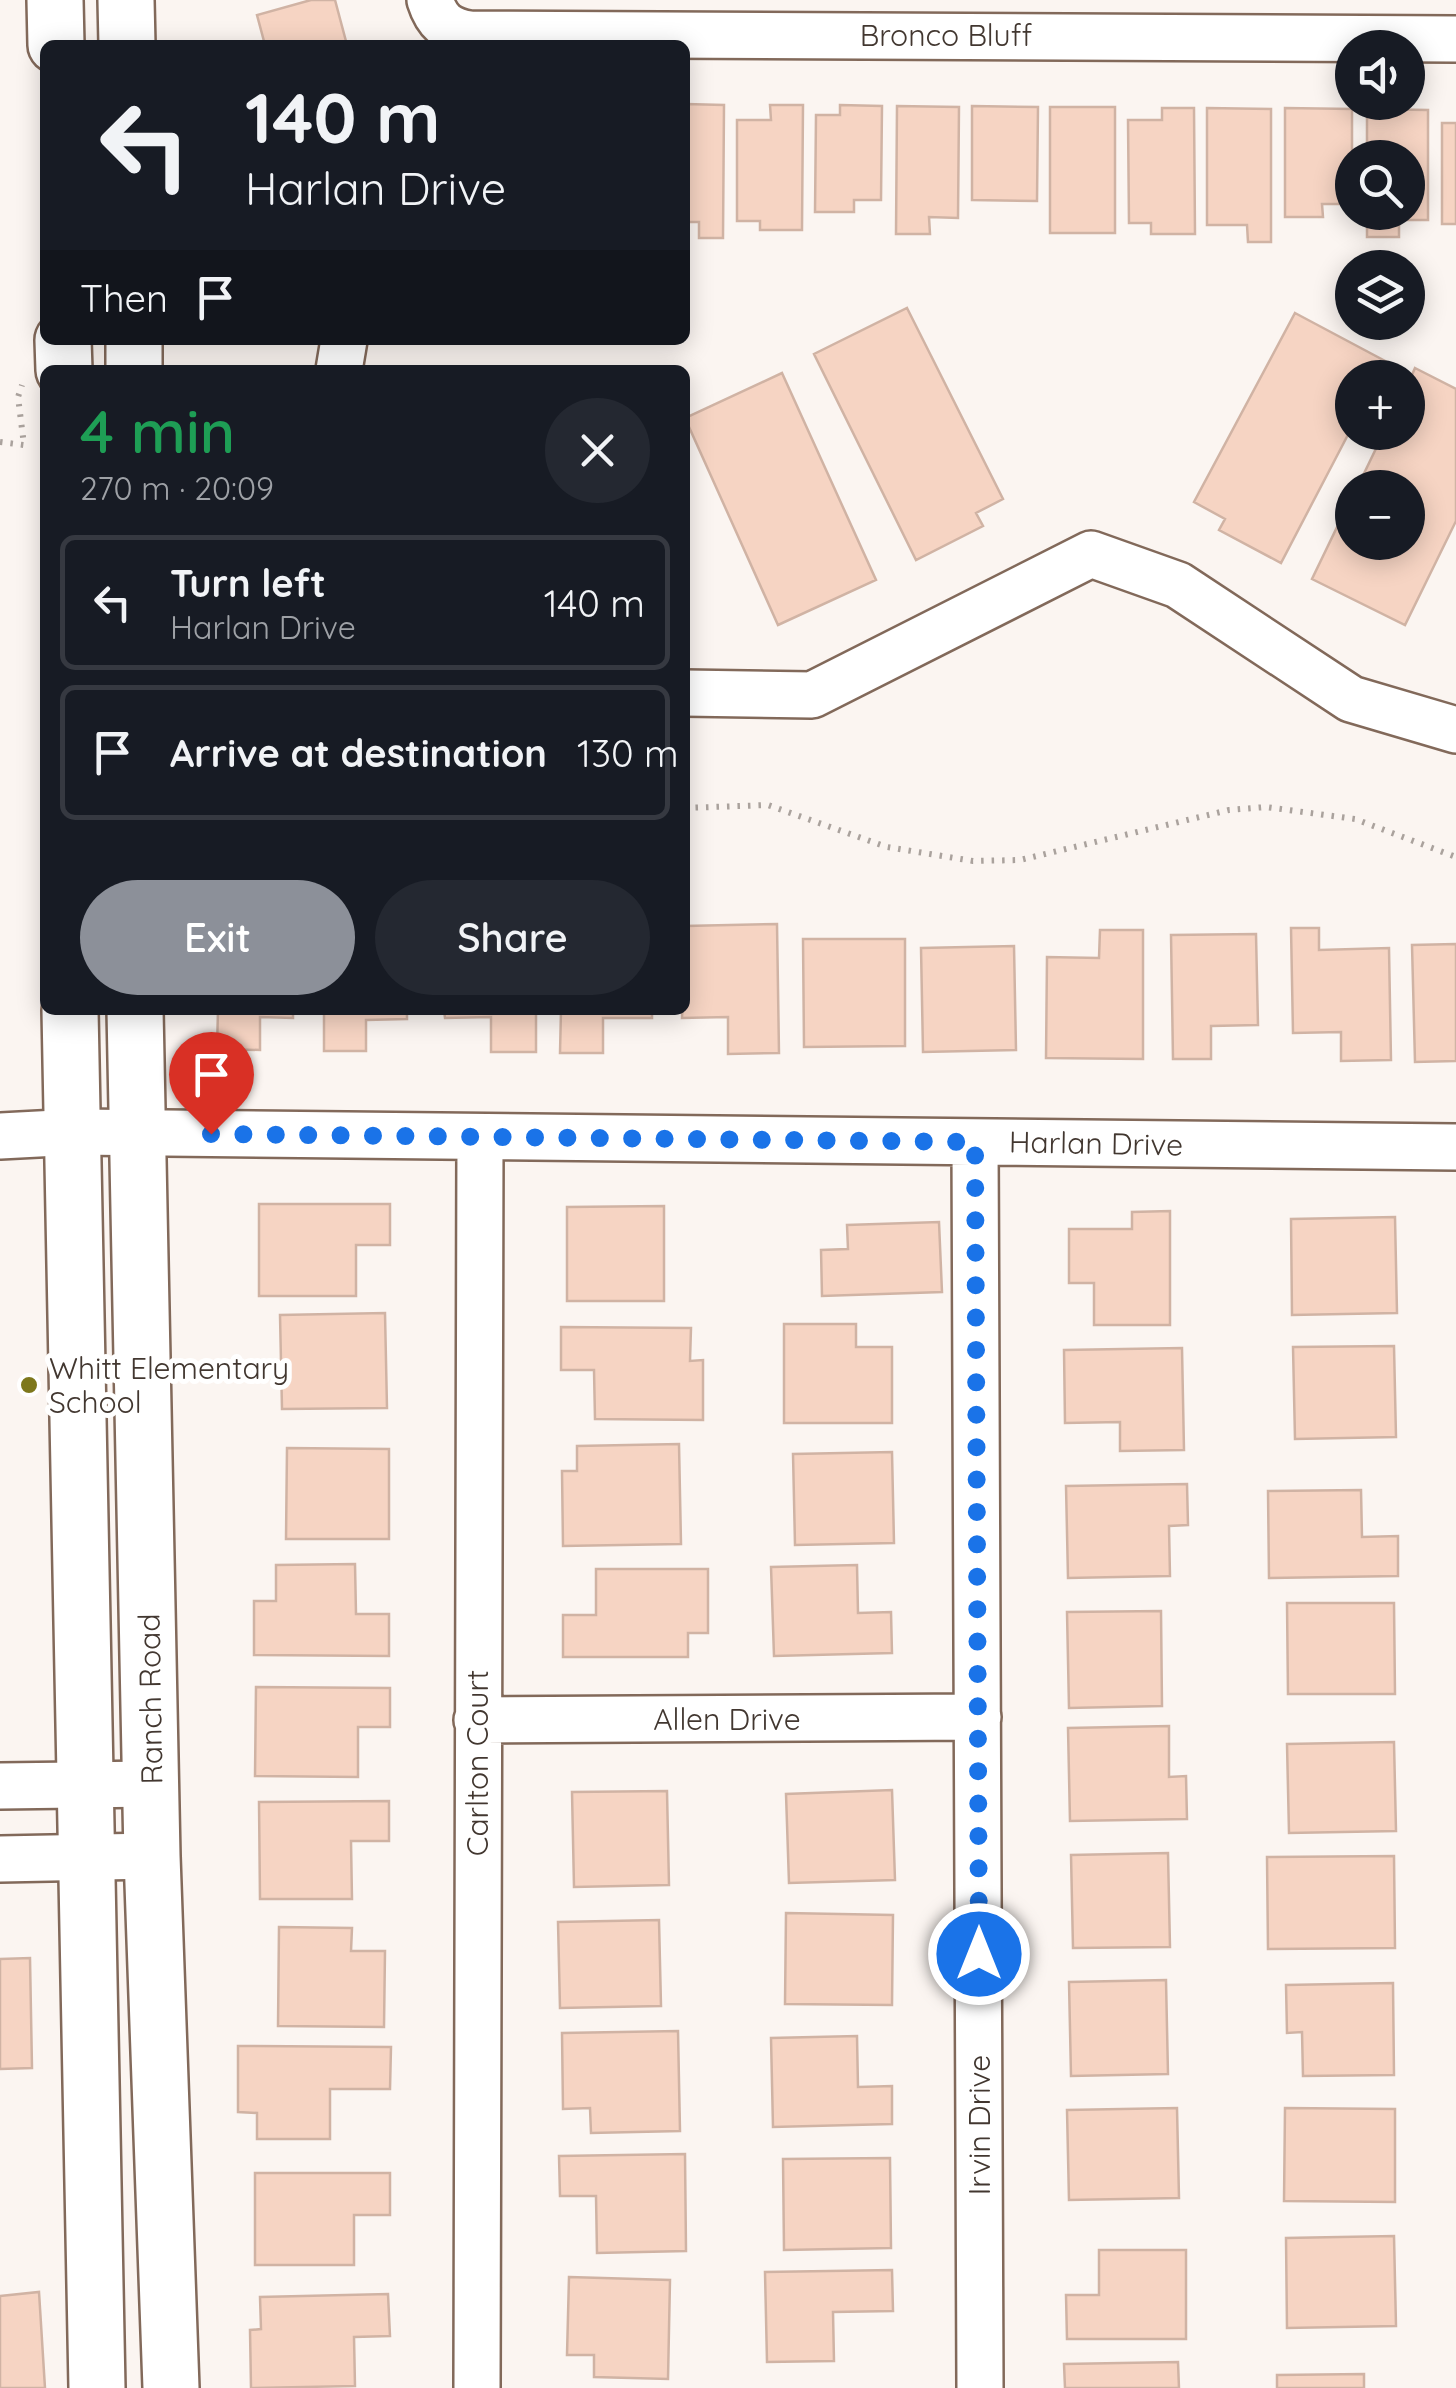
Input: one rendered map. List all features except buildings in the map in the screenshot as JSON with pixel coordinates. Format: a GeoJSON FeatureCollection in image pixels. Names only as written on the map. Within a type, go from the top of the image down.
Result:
{"type":"FeatureCollection","features":[{"type":"Feature","properties":{"kind":"main road"},"geometry":{"type":"LineString","coordinates":[[56,0],[56,40]]}},
{"type":"Feature","properties":{"kind":"main road"},"geometry":{"type":"LineString","coordinates":[[126,0],[127,40]]}},
{"type":"Feature","properties":{"kind":"main road"},"geometry":{"type":"LineString","coordinates":[[70,1015],[76,1132],[97,2388]]}},
{"type":"Feature","properties":{"kind":"main road","name":"Ranch Road"},"geometry":{"type":"LineString","coordinates":[[136,1015],[152,1856],[170,2388]]}},
{"type":"Feature","properties":{"kind":"street","name":"Bronco Bluff"},"geometry":{"type":"LineString","coordinates":[[435,11],[451,31],[469,34],[922,17],[1168,18],[1431,26]]}},
{"type":"Feature","properties":{"kind":"street"},"geometry":{"type":"LineString","coordinates":[[690,693],[812,695],[1091,554],[1178,586],[1351,699],[1456,730]]}},
{"type":"Feature","properties":{"kind":"street","name":"Harlan Drive"},"geometry":{"type":"LineString","coordinates":[[0,1136],[76,1132],[1456,1147]]}},
{"type":"Feature","properties":{"kind":"street","name":"Carlton Court"},"geometry":{"type":"LineString","coordinates":[[478,2388],[480,1138]]}},
{"type":"Feature","properties":{"kind":"street","name":"Irvin Drive"},"geometry":{"type":"LineString","coordinates":[[975,1142],[980,2388]]}},
{"type":"Feature","properties":{"kind":"street","name":"Allen Drive"},"geometry":{"type":"LineString","coordinates":[[477,1720],[978,1718]]}},
{"type":"Feature","properties":{"kind":"street"},"geometry":{"type":"LineString","coordinates":[[0,1786],[152,1784]]}},
{"type":"Feature","properties":{"kind":"street"},"geometry":{"type":"LineString","coordinates":[[0,1859],[152,1856]]}},
{"type":"Feature","properties":{"kind":"path"},"geometry":{"type":"LineString","coordinates":[[690,808],[768,805],[887,847],[973,861],[1020,860],[1228,810],[1266,808],[1355,819],[1456,857]]}},
{"type":"Feature","properties":{"kind":"place","name":"Whitt Elementary School"},"geometry":{"type":"Point","coordinates":[29,1385]}},
{"type":"Feature","properties":{"kind":"route"},"geometry":{"type":"LineString","coordinates":[[211,1134],[975,1142],[979,1954]]}}]}
